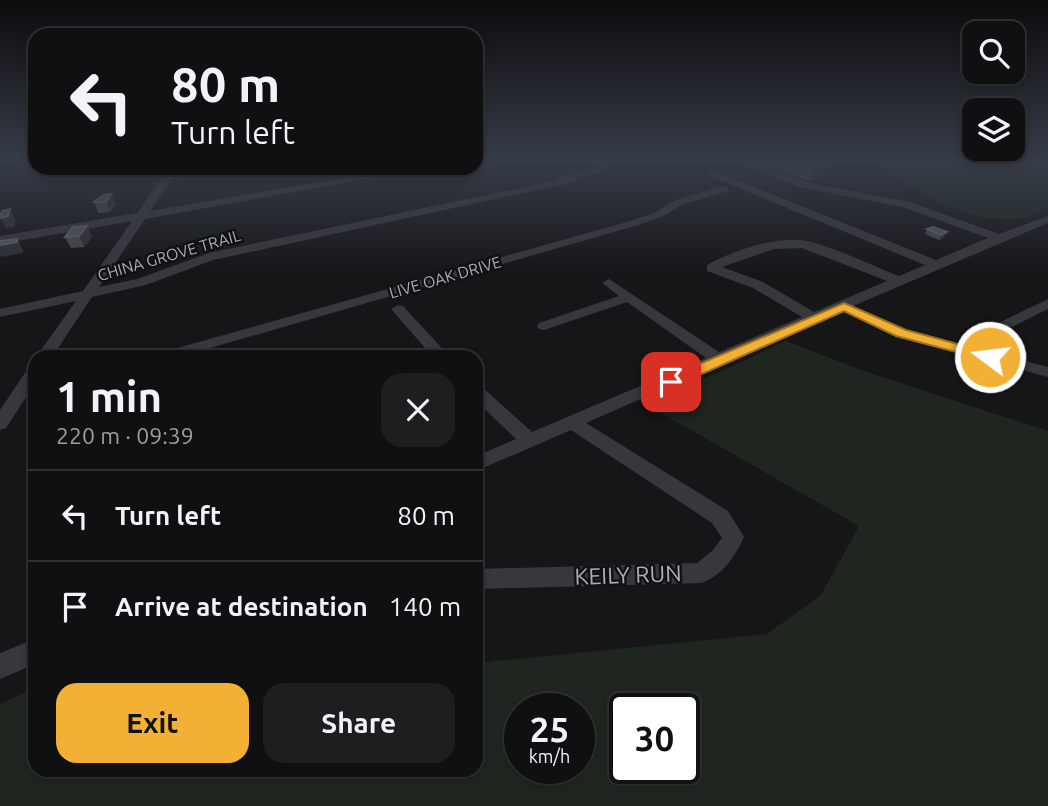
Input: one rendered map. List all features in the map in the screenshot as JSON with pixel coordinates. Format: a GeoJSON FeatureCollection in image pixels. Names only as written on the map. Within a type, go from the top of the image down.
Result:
{"type":"FeatureCollection","features":[{"type":"Feature","properties":{"kind":"street"},"geometry":{"type":"LineString","coordinates":[[49,350],[154,198]]}},
{"type":"Feature","properties":{"kind":"street"},"geometry":{"type":"LineString","coordinates":[[0,240],[245,198]]}},
{"type":"Feature","properties":{"kind":"street","name":"CHINA GROVE TRAIL"},"geometry":{"type":"LineString","coordinates":[[0,313],[141,282],[209,257],[492,198]]}},
{"type":"Feature","properties":{"kind":"street","name":"LIVE OAK DRIVE"},"geometry":{"type":"LineString","coordinates":[[187,350],[634,223],[660,214],[691,198]]}},
{"type":"Feature","properties":{"kind":"street"},"geometry":{"type":"LineString","coordinates":[[760,198],[937,265]]}},
{"type":"Feature","properties":{"kind":"street"},"geometry":{"type":"LineString","coordinates":[[872,198],[906,204],[996,239]]}},
{"type":"Feature","properties":{"kind":"street"},"geometry":{"type":"LineString","coordinates":[[906,204],[889,210],[922,223]]}},
{"type":"Feature","properties":{"kind":"street"},"geometry":{"type":"LineString","coordinates":[[483,461],[903,282],[996,239],[1048,219]]}},
{"type":"Feature","properties":{"kind":"street"},"geometry":{"type":"LineString","coordinates":[[815,319],[758,285],[712,268],[727,260],[773,245],[803,244],[903,282]]}},
{"type":"Feature","properties":{"kind":"street"},"geometry":{"type":"LineString","coordinates":[[608,283],[720,360]]}},
{"type":"Feature","properties":{"kind":"street"},"geometry":{"type":"LineString","coordinates":[[544,326],[629,297]]}},
{"type":"Feature","properties":{"kind":"street"},"geometry":{"type":"LineString","coordinates":[[990,357],[992,335],[997,329],[1048,303]]}},
{"type":"Feature","properties":{"kind":"street"},"geometry":{"type":"LineString","coordinates":[[844,307],[901,333],[1048,372]]}},
{"type":"Feature","properties":{"kind":"street"},"geometry":{"type":"LineString","coordinates":[[398,309],[436,350]]}},
{"type":"Feature","properties":{"kind":"street"},"geometry":{"type":"LineString","coordinates":[[0,424],[8,402],[28,379]]}},
{"type":"Feature","properties":{"kind":"street"},"geometry":{"type":"LineString","coordinates":[[8,402],[28,395]]}},
{"type":"Feature","properties":{"kind":"street"},"geometry":{"type":"LineString","coordinates":[[483,397],[531,442]]}},
{"type":"Feature","properties":{"kind":"street","name":"KEILY RUN"},"geometry":{"type":"LineString","coordinates":[[483,579],[701,572],[716,564],[726,553],[733,537],[720,517],[574,424]]}},
{"type":"Feature","properties":{"kind":"street"},"geometry":{"type":"LineString","coordinates":[[0,666],[28,654]]}},
{"type":"Feature","properties":{"kind":"shaded area"},"geometry":{"type":"Polygon","coordinates":[[[931,198],[1048,198],[1048,208],[1021,219],[996,219],[958,210],[931,198]]]}},
{"type":"Feature","properties":{"kind":"shaded area"},"geometry":{"type":"Polygon","coordinates":[[[786,341],[864,371],[1048,431],[1048,806],[0,806],[0,704],[28,691],[28,777],[483,777],[483,662],[767,634],[821,595],[859,526],[647,405],[786,341]]]}},
{"type":"Feature","properties":{"kind":"building"},"geometry":{"type":"Polygon","coordinates":[[[100,198],[109,198],[106,202],[94,202],[100,198]]]}},
{"type":"Feature","properties":{"kind":"building"},"geometry":{"type":"Polygon","coordinates":[[[10,209],[8,216],[0,218],[2,211],[10,209]]]}},
{"type":"Feature","properties":{"kind":"building"},"geometry":{"type":"Polygon","coordinates":[[[87,226],[79,236],[65,237],[73,227],[87,226]]]}},
{"type":"Feature","properties":{"kind":"building"},"geometry":{"type":"Polygon","coordinates":[[[933,227],[947,232],[941,235],[927,229],[933,227]]]}},
{"type":"Feature","properties":{"kind":"building"},"geometry":{"type":"Polygon","coordinates":[[[17,239],[17,242],[0,245],[0,241],[17,239]]]}},
{"type":"Feature","properties":{"kind":"route"},"geometry":{"type":"LineString","coordinates":[[671,382],[844,307],[901,333],[990,357]]}}]}
